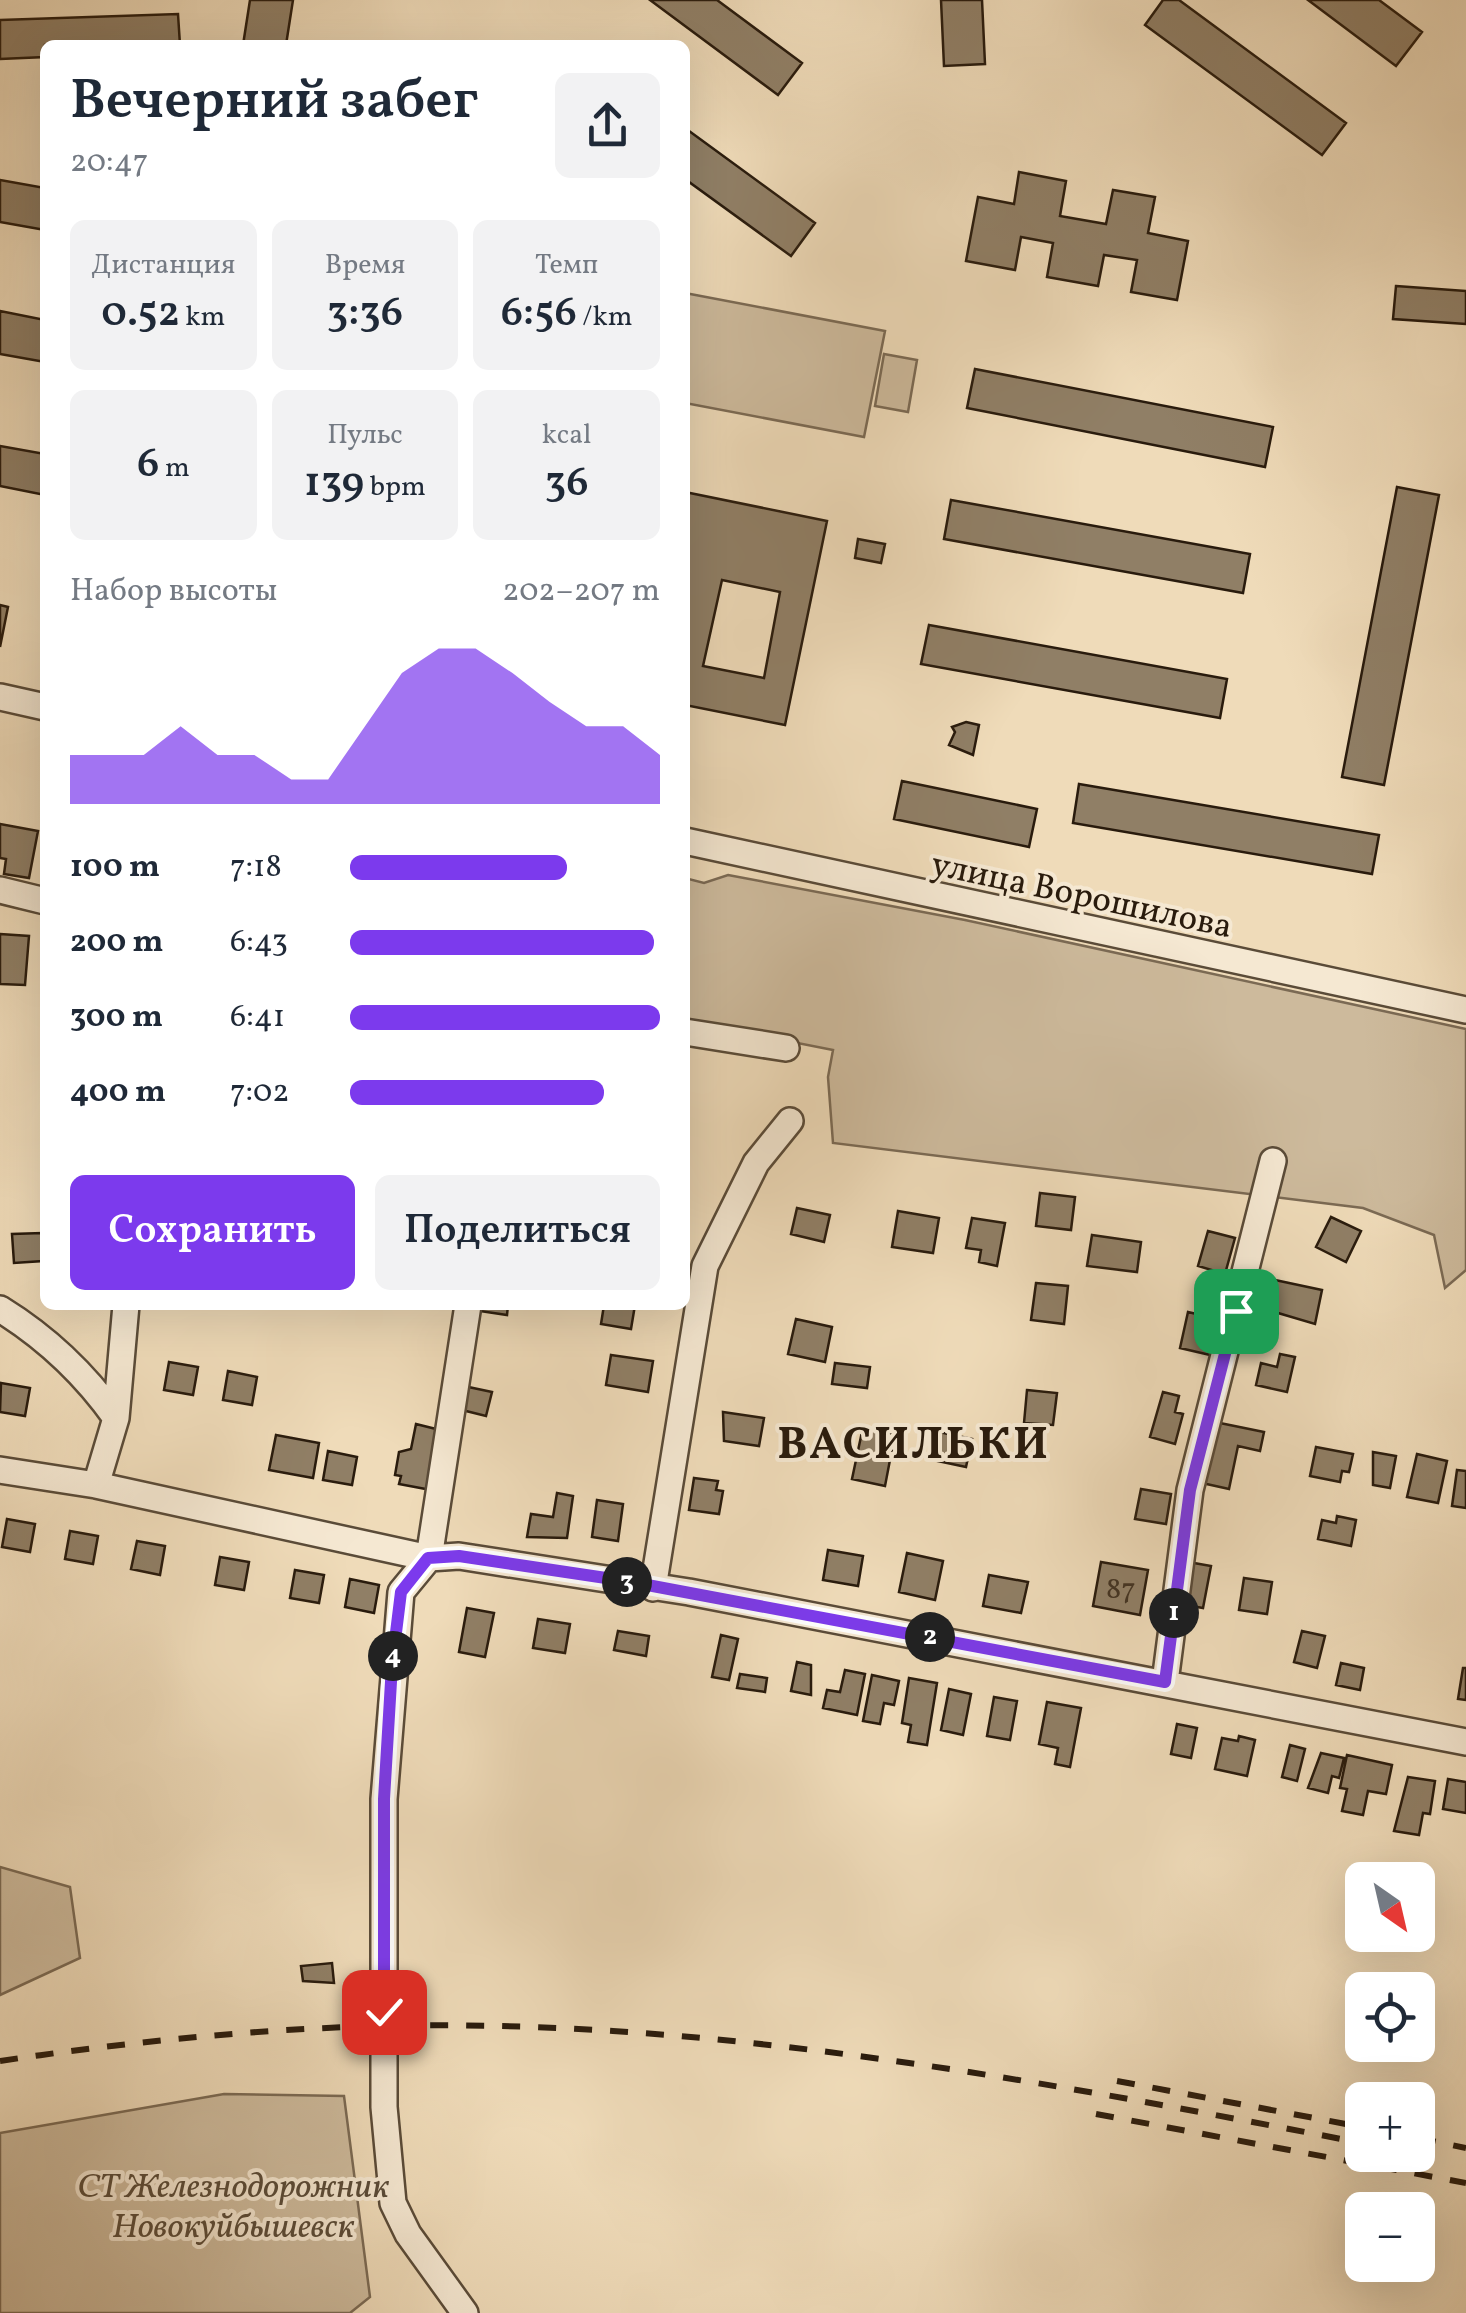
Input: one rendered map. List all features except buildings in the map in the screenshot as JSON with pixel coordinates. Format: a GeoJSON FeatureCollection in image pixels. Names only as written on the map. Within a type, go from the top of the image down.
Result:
{"type":"FeatureCollection","features":[{"type":"Feature","properties":{"kind":"street"},"geometry":{"type":"LineString","coordinates":[[0,697],[40,705]]}},
{"type":"Feature","properties":{"kind":"street","name":"улица Ворошилова"},"geometry":{"type":"LineString","coordinates":[[690,843],[1466,1010]]}},
{"type":"Feature","properties":{"kind":"street"},"geometry":{"type":"LineString","coordinates":[[0,890],[40,900]]}},
{"type":"Feature","properties":{"kind":"street"},"geometry":{"type":"LineString","coordinates":[[690,1033],[786,1048]]}},
{"type":"Feature","properties":{"kind":"street"},"geometry":{"type":"LineString","coordinates":[[653,1588],[705,1266],[756,1163],[790,1121]]}},
{"type":"Feature","properties":{"kind":"street"},"geometry":{"type":"LineString","coordinates":[[1165,1682],[1190,1490],[1273,1162]]}},
{"type":"Feature","properties":{"kind":"street"},"geometry":{"type":"LineString","coordinates":[[0,1309],[32,1329],[87,1378],[116,1418]]}},
{"type":"Feature","properties":{"kind":"street"},"geometry":{"type":"LineString","coordinates":[[96,1485],[116,1418],[126,1310]]}},
{"type":"Feature","properties":{"kind":"street"},"geometry":{"type":"LineString","coordinates":[[460,2303],[408,2234],[393,2202],[384,2107],[384,1799],[401,1592],[428,1558],[467,1310]]}},
{"type":"Feature","properties":{"kind":"street"},"geometry":{"type":"LineString","coordinates":[[0,1470],[96,1485],[428,1558],[459,1556],[653,1588],[1466,1742]]}},
{"type":"Feature","properties":{"kind":"green space"},"geometry":{"type":"Polygon","coordinates":[[[690,294],[885,331],[864,437],[690,404],[690,294]]]}},
{"type":"Feature","properties":{"kind":"green space"},"geometry":{"type":"Polygon","coordinates":[[[884,354],[917,360],[908,412],[875,406],[884,354]]]}},
{"type":"Feature","properties":{"kind":"green space"},"geometry":{"type":"Polygon","coordinates":[[[728,875],[965,920],[1466,1029],[1466,1270],[1445,1288],[1434,1235],[1363,1208],[833,1143],[828,1077],[833,1050],[690,1022],[690,879],[704,883],[728,875]]]}},
{"type":"Feature","properties":{"kind":"green space"},"geometry":{"type":"Polygon","coordinates":[[[0,1867],[70,1887],[80,1958],[0,1995],[0,1867]]]}},
{"type":"Feature","properties":{"kind":"green space","name":"СТ Железнодорожник Новокуйбышевск"},"geometry":{"type":"Polygon","coordinates":[[[224,2094],[344,2096],[370,2297],[350,2313],[0,2313],[0,2133],[224,2094]]]}},
{"type":"Feature","properties":{"kind":"railway"},"geometry":{"type":"LineString","coordinates":[[0,2061],[287,2030],[507,2026],[630,2032],[876,2058],[1120,2097],[1345,2140]]}},
{"type":"Feature","properties":{"kind":"railway"},"geometry":{"type":"LineString","coordinates":[[1117,2081],[1345,2124]]}},
{"type":"Feature","properties":{"kind":"railway"},"geometry":{"type":"LineString","coordinates":[[1096,2114],[1466,2183]]}},
{"type":"Feature","properties":{"kind":"railway"},"geometry":{"type":"LineString","coordinates":[[1435,2142],[1466,2148]]}},
{"type":"Feature","properties":{"kind":"district","name":"ВАСИЛЬКИ"},"geometry":{"type":"Point","coordinates":[914,1442]}},
{"type":"Feature","properties":{"kind":"route"},"geometry":{"type":"LineString","coordinates":[[384,2012],[384,1799],[392,1665],[401,1592],[428,1558],[459,1556],[626,1581],[1165,1682],[1190,1490],[1236,1311]]}}]}
